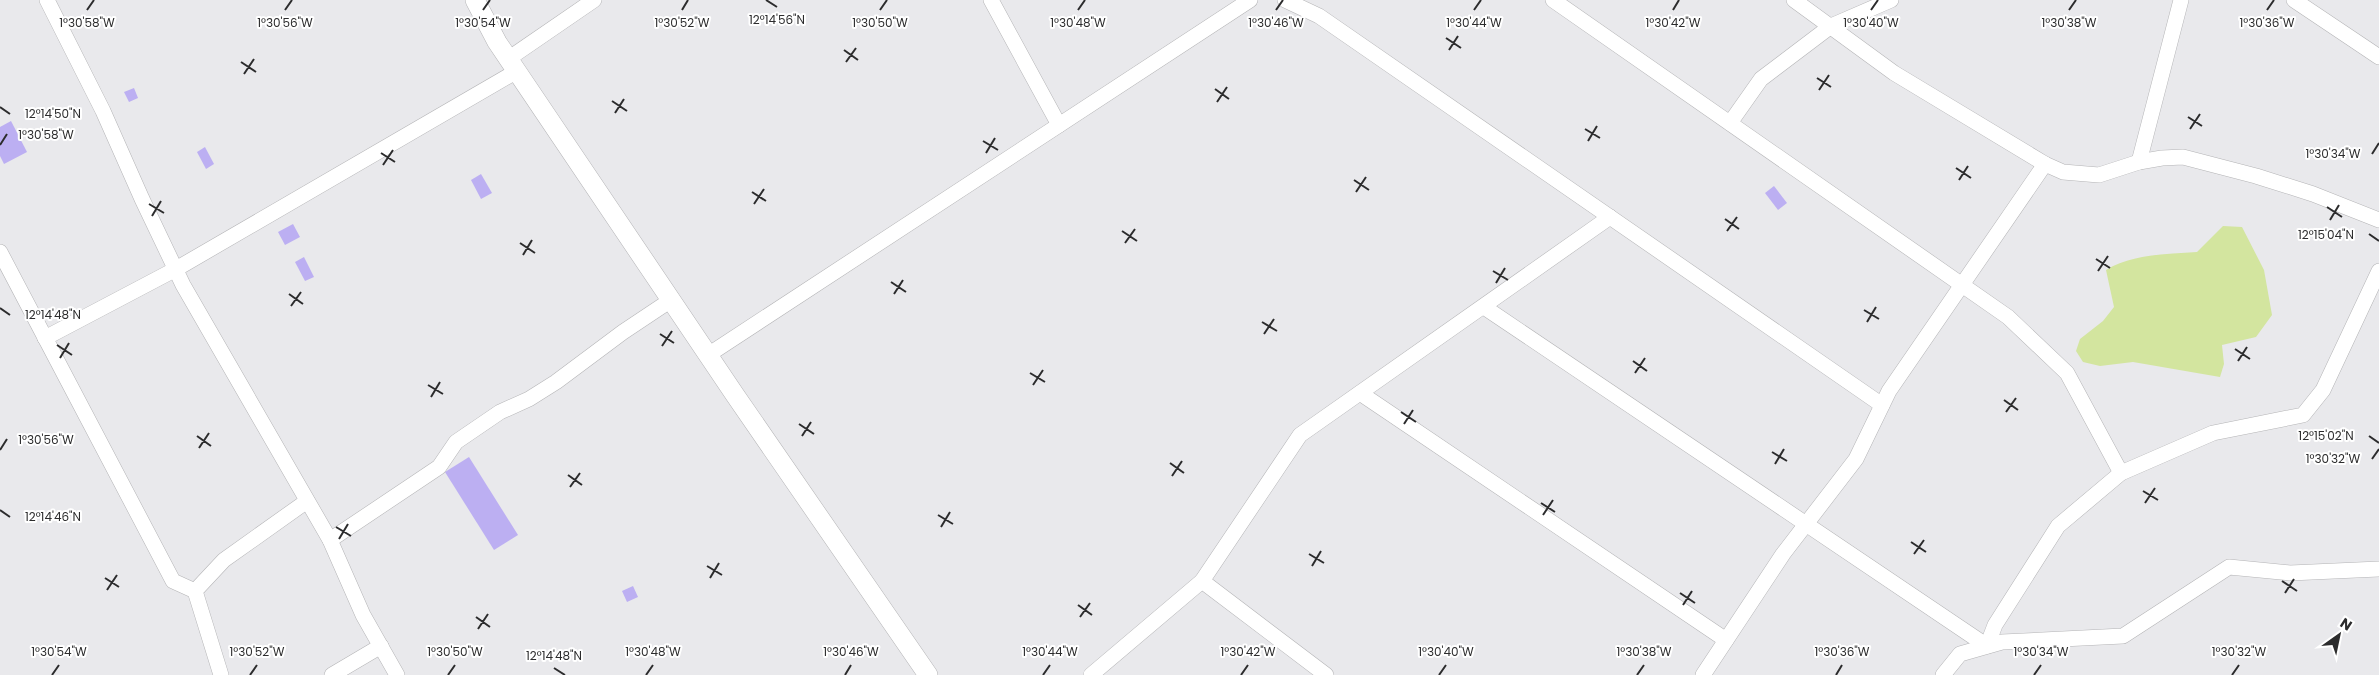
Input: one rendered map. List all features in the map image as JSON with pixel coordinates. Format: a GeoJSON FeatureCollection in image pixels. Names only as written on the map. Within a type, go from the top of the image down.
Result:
{"type":"FeatureCollection","features":[{"type":"Feature","properties":{"kind":"street"},"geometry":{"type":"LineString","coordinates":[[47,0],[103,111],[142,199],[176,269],[330,540],[363,615],[398,675]]}},
{"type":"Feature","properties":{"kind":"street"},"geometry":{"type":"LineString","coordinates":[[475,0],[497,42],[512,65],[928,675]]}},
{"type":"Feature","properties":{"kind":"street"},"geometry":{"type":"LineString","coordinates":[[45,338],[176,269],[512,65],[594,0]]}},
{"type":"Feature","properties":{"kind":"street"},"geometry":{"type":"LineString","coordinates":[[991,0],[1059,126]]}},
{"type":"Feature","properties":{"kind":"street"},"geometry":{"type":"LineString","coordinates":[[708,355],[1250,0]]}},
{"type":"Feature","properties":{"kind":"street"},"geometry":{"type":"LineString","coordinates":[[1285,0],[1319,16],[1882,405]]}},
{"type":"Feature","properties":{"kind":"street"},"geometry":{"type":"LineString","coordinates":[[1553,0],[2008,317],[2067,373],[2121,473]]}},
{"type":"Feature","properties":{"kind":"street"},"geometry":{"type":"LineString","coordinates":[[1794,0],[1894,73],[2045,164],[2063,172],[2099,174],[2139,162],[2184,157],[2256,176],[2313,194],[2379,220]]}},
{"type":"Feature","properties":{"kind":"street"},"geometry":{"type":"LineString","coordinates":[[1730,123],[1761,79],[1832,26],[1891,0]]}},
{"type":"Feature","properties":{"kind":"street"},"geometry":{"type":"LineString","coordinates":[[2139,162],[2181,0]]}},
{"type":"Feature","properties":{"kind":"street"},"geometry":{"type":"LineString","coordinates":[[2294,0],[2379,57]]}},
{"type":"Feature","properties":{"kind":"street"},"geometry":{"type":"LineString","coordinates":[[1703,675],[1783,554],[1856,459],[1889,391],[2045,164]]}},
{"type":"Feature","properties":{"kind":"street"},"geometry":{"type":"LineString","coordinates":[[1091,675],[1202,581],[1300,435],[1610,217]]}},
{"type":"Feature","properties":{"kind":"street"},"geometry":{"type":"LineString","coordinates":[[2,263],[45,338],[174,581],[195,591],[221,675]]}},
{"type":"Feature","properties":{"kind":"street"},"geometry":{"type":"LineString","coordinates":[[1988,646],[1995,625],[2058,526],[2121,473],[2213,433],[2303,415],[2323,390],[2379,271]]}},
{"type":"Feature","properties":{"kind":"street"},"geometry":{"type":"LineString","coordinates":[[330,540],[439,467],[456,442],[500,412],[529,399],[556,382],[622,332],[671,300]]}},
{"type":"Feature","properties":{"kind":"street"},"geometry":{"type":"LineString","coordinates":[[1484,306],[1988,646]]}},
{"type":"Feature","properties":{"kind":"street"},"geometry":{"type":"LineString","coordinates":[[1360,393],[1726,640]]}},
{"type":"Feature","properties":{"kind":"street"},"geometry":{"type":"LineString","coordinates":[[195,591],[224,560],[307,501]]}},
{"type":"Feature","properties":{"kind":"street"},"geometry":{"type":"LineString","coordinates":[[1943,675],[1960,654],[2002,642],[2123,636],[2229,567],[2290,574],[2378,570]]}},
{"type":"Feature","properties":{"kind":"street"},"geometry":{"type":"LineString","coordinates":[[1202,581],[1326,675]]}},
{"type":"Feature","properties":{"kind":"street"},"geometry":{"type":"LineString","coordinates":[[332,675],[381,646]]}},
{"type":"Feature","properties":{"kind":"green space"},"geometry":{"type":"Polygon","coordinates":[[[2223,226],[2242,227],[2264,270],[2272,315],[2256,337],[2222,345],[2224,364],[2220,377],[2133,362],[2100,366],[2083,362],[2076,351],[2080,339],[2103,321],[2114,307],[2106,270],[2138,258],[2162,254],[2197,252],[2223,226]]]}},
{"type":"Feature","properties":{"kind":"building"},"geometry":{"type":"Polygon","coordinates":[[[134,88],[138,98],[129,102],[124,92],[134,88]]]}},
{"type":"Feature","properties":{"kind":"building"},"geometry":{"type":"Polygon","coordinates":[[[11,121],[27,152],[4,164],[0,156],[0,127],[11,121]]]}},
{"type":"Feature","properties":{"kind":"building"},"geometry":{"type":"Polygon","coordinates":[[[205,147],[214,164],[206,169],[197,152],[205,147]]]}},
{"type":"Feature","properties":{"kind":"building"},"geometry":{"type":"Polygon","coordinates":[[[481,174],[492,193],[481,199],[471,180],[481,174]]]}},
{"type":"Feature","properties":{"kind":"building"},"geometry":{"type":"Polygon","coordinates":[[[1774,186],[1787,203],[1778,210],[1765,193],[1774,186]]]}},
{"type":"Feature","properties":{"kind":"building"},"geometry":{"type":"Polygon","coordinates":[[[293,224],[300,237],[285,245],[278,232],[293,224]]]}},
{"type":"Feature","properties":{"kind":"building"},"geometry":{"type":"Polygon","coordinates":[[[304,257],[314,277],[305,281],[295,262],[304,257]]]}},
{"type":"Feature","properties":{"kind":"building"},"geometry":{"type":"Polygon","coordinates":[[[469,457],[518,535],[494,550],[445,472],[469,457]]]}},
{"type":"Feature","properties":{"kind":"building"},"geometry":{"type":"Polygon","coordinates":[[[633,586],[638,597],[627,602],[622,591],[633,586]]]}}]}
